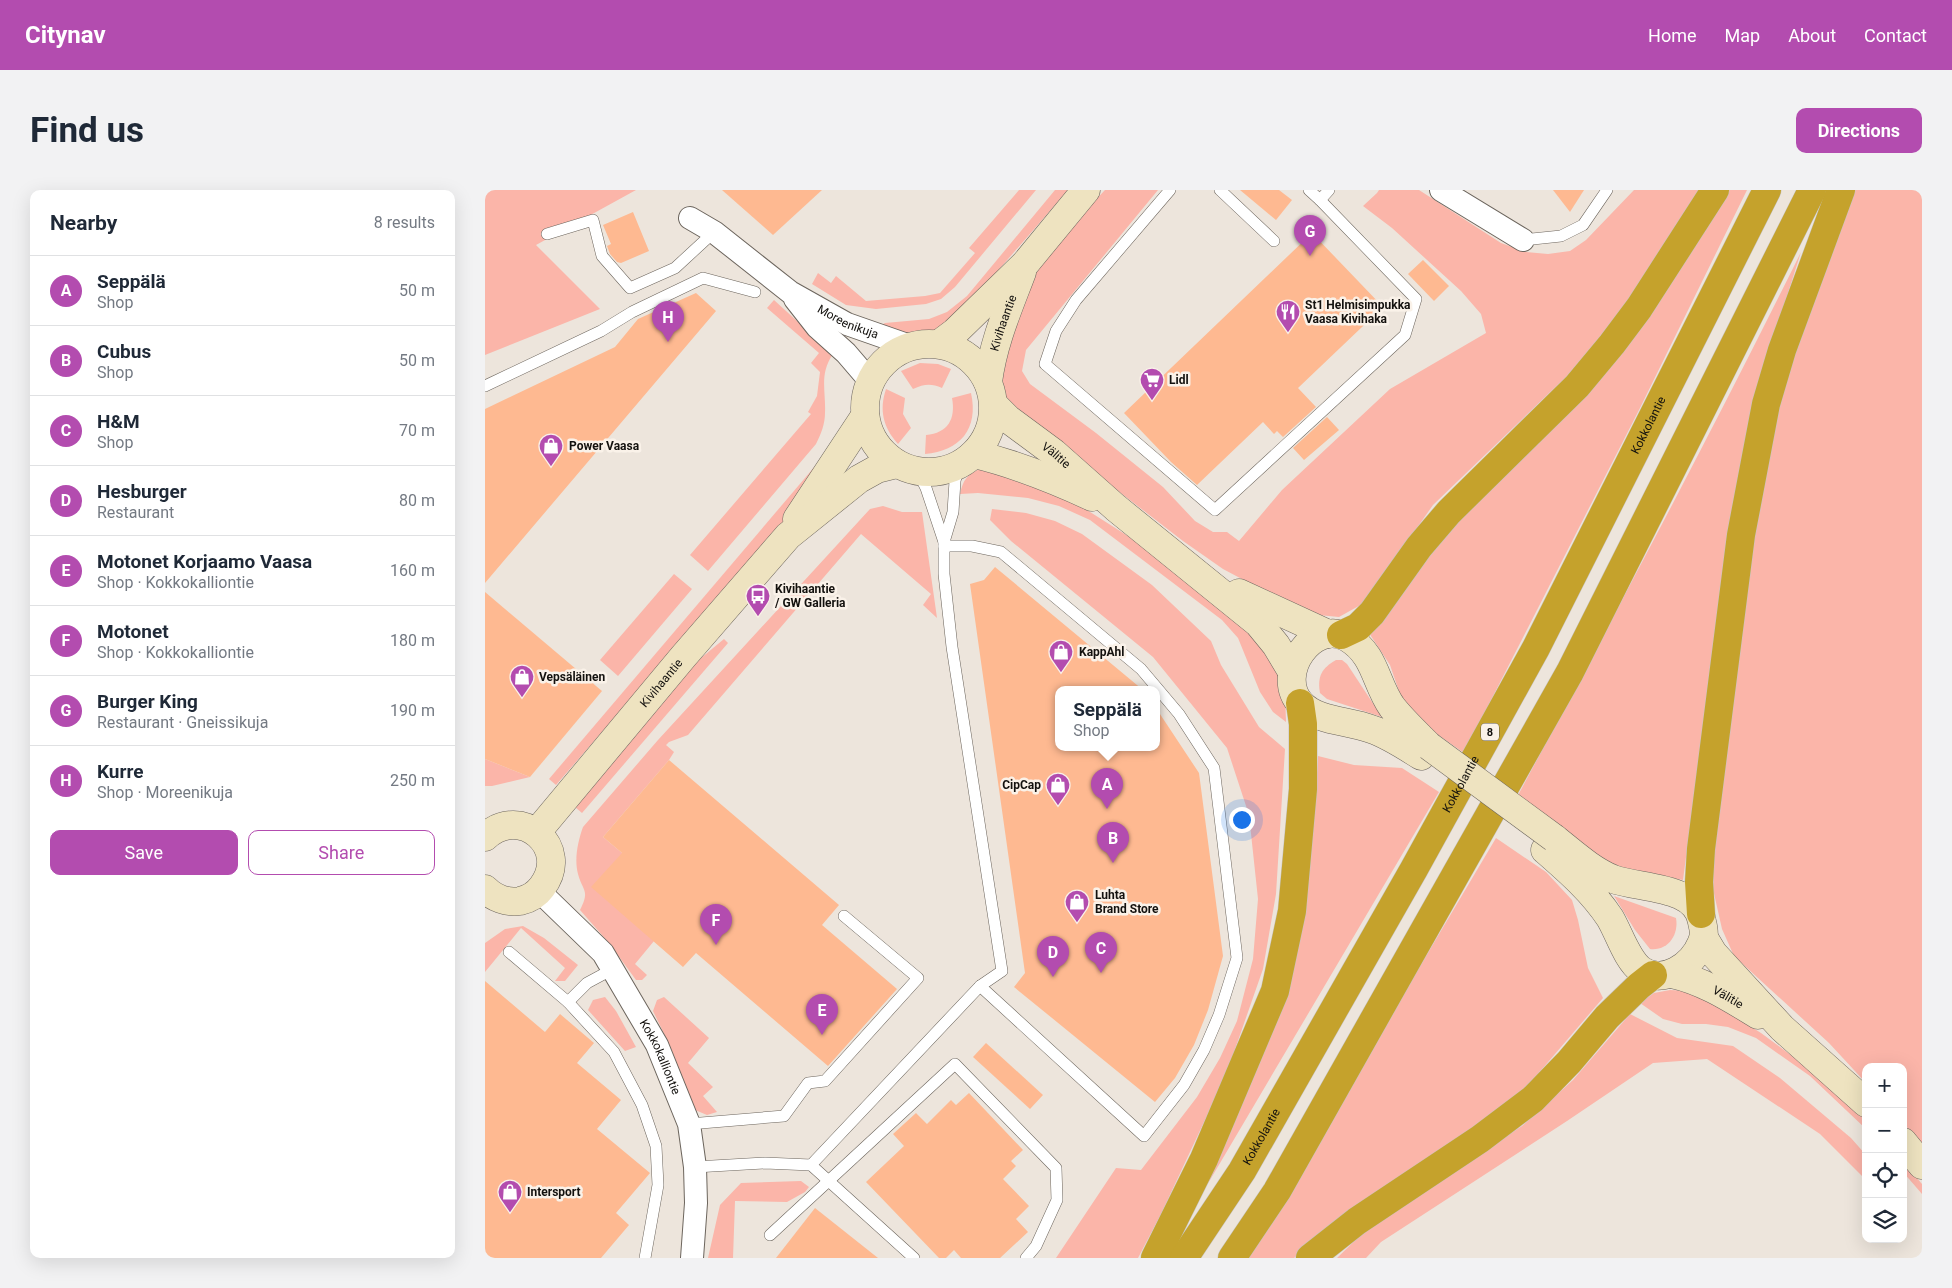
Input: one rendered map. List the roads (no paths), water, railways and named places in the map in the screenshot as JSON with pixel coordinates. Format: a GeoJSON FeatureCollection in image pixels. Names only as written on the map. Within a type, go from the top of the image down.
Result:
{"type":"FeatureCollection","features":[{"type":"Feature","properties":{"kind":"highway"},"geometry":{"type":"LineString","coordinates":[[1335,635],[1359,627],[1372,614],[1419,547],[1449,512],[1577,386],[1639,308],[1715,190]]}},
{"type":"Feature","properties":{"kind":"highway","name":"Kokkolantie"},"geometry":{"type":"LineString","coordinates":[[1184,1258],[1247,1162],[1531,657],[1767,190]]}},
{"type":"Feature","properties":{"kind":"highway"},"geometry":{"type":"LineString","coordinates":[[1232,1258],[1277,1192],[1570,672],[1812,190]]}},
{"type":"Feature","properties":{"kind":"highway"},"geometry":{"type":"LineString","coordinates":[[1703,926],[1699,882],[1701,849],[1746,507],[1766,404],[1782,350],[1841,190]]}},
{"type":"Feature","properties":{"kind":"highway"},"geometry":{"type":"LineString","coordinates":[[1155,1258],[1204,1158],[1275,991],[1292,912],[1303,789],[1303,738],[1300,703]]}},
{"type":"Feature","properties":{"kind":"highway"},"geometry":{"type":"LineString","coordinates":[[1309,1258],[1357,1221],[1480,1139],[1533,1099],[1569,1062],[1607,1017],[1639,986],[1663,974]]}},
{"type":"Feature","properties":{"kind":"main road","name":"Kivihaantie"},"geometry":{"type":"LineString","coordinates":[[939,344],[955,332],[1025,264],[1085,190]]}},
{"type":"Feature","properties":{"kind":"main road","name":"Kivihaantie"},"geometry":{"type":"LineString","coordinates":[[991,394],[991,358],[1025,264]]}},
{"type":"Feature","properties":{"kind":"main road"},"geometry":{"type":"LineString","coordinates":[[929,343],[939,344],[955,349],[969,357],[980,368],[991,394],[992,423],[985,440],[966,460],[939,472],[908,468],[881,452],[870,435],[865,416],[865,398],[870,381],[880,366],[893,354],[910,346],[929,343]]}},
{"type":"Feature","properties":{"kind":"main road","name":"Välitie"},"geometry":{"type":"LineString","coordinates":[[991,394],[1008,419],[1061,459],[1116,508],[1258,624],[1276,645],[1291,670]]}},
{"type":"Feature","properties":{"kind":"main road","name":"Kivihaantie"},"geometry":{"type":"LineString","coordinates":[[788,536],[811,496],[847,446],[865,416]]}},
{"type":"Feature","properties":{"kind":"main road","name":"Välitie"},"geometry":{"type":"LineString","coordinates":[[966,460],[1007,462],[1049,477],[1116,508]]}},
{"type":"Feature","properties":{"kind":"main road","name":"Kivihaantie"},"geometry":{"type":"LineString","coordinates":[[537,832],[683,657],[788,536],[859,479],[877,469],[908,468]]}},
{"type":"Feature","properties":{"kind":"main road","name":"Välitie"},"geometry":{"type":"LineString","coordinates":[[1193,570],[1271,610],[1347,638],[1365,653],[1376,670],[1383,691],[1392,707],[1425,751]]}},
{"type":"Feature","properties":{"kind":"main road"},"geometry":{"type":"LineString","coordinates":[[1335,635],[1316,639],[1307,645],[1297,658],[1291,670],[1291,683],[1300,703],[1314,714],[1371,728],[1425,751],[1549,844]]}},
{"type":"Feature","properties":{"kind":"main road"},"geometry":{"type":"LineString","coordinates":[[485,837],[491,831],[502,826],[514,824],[526,826],[537,832],[546,842],[551,854],[551,868],[547,880],[539,891],[530,898],[519,901],[507,901],[497,898],[486,891]]}},
{"type":"Feature","properties":{"kind":"main road","name":"Välitie"},"geometry":{"type":"LineString","coordinates":[[1549,844],[1597,872],[1614,879],[1674,892],[1687,898],[1723,964],[1782,1028],[1862,1099]]}},
{"type":"Feature","properties":{"kind":"main road","name":"Välitie"},"geometry":{"type":"LineString","coordinates":[[1549,844],[1584,884],[1613,924],[1633,962],[1641,970],[1691,978],[1706,984],[1782,1028]]}},
{"type":"Feature","properties":{"kind":"main road"},"geometry":{"type":"LineString","coordinates":[[1663,974],[1692,961],[1703,926]]}},
{"type":"Feature","properties":{"kind":"main road"},"geometry":{"type":"LineString","coordinates":[[1907,1147],[1922,1165]]}},
{"type":"Feature","properties":{"kind":"street"},"geometry":{"type":"LineString","coordinates":[[1441,190],[1523,240]]}},
{"type":"Feature","properties":{"kind":"street","name":"Moreenikuja"},"geometry":{"type":"LineString","coordinates":[[690,218],[714,232],[790,292],[847,324],[910,346]]}},
{"type":"Feature","properties":{"kind":"street","name":"Moreenikuja"},"geometry":{"type":"LineString","coordinates":[[790,292],[817,328],[846,353],[870,381]]}},
{"type":"Feature","properties":{"kind":"street","name":"Kokkokalliontie"},"geometry":{"type":"LineString","coordinates":[[539,891],[603,953],[657,1045],[689,1124],[695,1166],[696,1204],[692,1258]]}},
{"type":"Feature","properties":{"kind":"lane"},"geometry":{"type":"LineString","coordinates":[[1170,190],[1076,300],[1056,332],[1045,364],[1215,510],[1405,336],[1416,299],[1309,190]]}},
{"type":"Feature","properties":{"kind":"lane"},"geometry":{"type":"LineString","coordinates":[[1220,190],[1274,241]]}},
{"type":"Feature","properties":{"kind":"lane"},"geometry":{"type":"LineString","coordinates":[[1320,200],[1329,190]]}},
{"type":"Feature","properties":{"kind":"lane"},"geometry":{"type":"LineString","coordinates":[[1523,240],[1561,236],[1583,225],[1607,190]]}},
{"type":"Feature","properties":{"kind":"lane"},"geometry":{"type":"LineString","coordinates":[[547,234],[593,220],[602,256],[630,288],[675,268],[714,232]]}},
{"type":"Feature","properties":{"kind":"lane"},"geometry":{"type":"LineString","coordinates":[[485,386],[601,332],[632,312],[703,278],[755,292]]}},
{"type":"Feature","properties":{"kind":"lane"},"geometry":{"type":"LineString","coordinates":[[811,1165],[979,986],[1002,971],[952,647],[944,574],[944,544],[953,512],[955,481],[966,460]]}},
{"type":"Feature","properties":{"kind":"lane"},"geometry":{"type":"LineString","coordinates":[[908,468],[926,488],[944,544]]}},
{"type":"Feature","properties":{"kind":"lane"},"geometry":{"type":"LineString","coordinates":[[944,544],[972,546],[1001,552],[1141,669],[1155,686]]}},
{"type":"Feature","properties":{"kind":"lane"},"geometry":{"type":"LineString","coordinates":[[979,986],[1145,1136],[1184,1085],[1204,1050],[1219,1015],[1237,958],[1214,768],[1179,714],[1160,692]]}},
{"type":"Feature","properties":{"kind":"lane"},"geometry":{"type":"LineString","coordinates":[[689,1124],[784,1116],[809,1083],[825,1081],[918,978],[844,916]]}},
{"type":"Feature","properties":{"kind":"lane"},"geometry":{"type":"LineString","coordinates":[[509,952],[568,1002],[614,1052],[642,1105],[656,1146],[658,1185],[645,1258]]}},
{"type":"Feature","properties":{"kind":"lane"},"geometry":{"type":"LineString","coordinates":[[568,1002],[587,983],[613,969]]}},
{"type":"Feature","properties":{"kind":"lane"},"geometry":{"type":"LineString","coordinates":[[770,1235],[830,1182],[955,1064],[1056,1168],[1057,1200],[1036,1246],[1026,1258]]}},
{"type":"Feature","properties":{"kind":"lane"},"geometry":{"type":"LineString","coordinates":[[695,1166],[765,1163],[811,1165],[914,1258]]}},
{"type":"Feature","properties":{"kind":"place","name":"Burger King"},"geometry":{"type":"Point","coordinates":[1310,256]}},
{"type":"Feature","properties":{"kind":"place","name":"St1 Helmisimpukka Vaasa Kivihaka"},"geometry":{"type":"Point","coordinates":[1288,333]}},
{"type":"Feature","properties":{"kind":"place","name":"Kurre"},"geometry":{"type":"Point","coordinates":[668,342]}},
{"type":"Feature","properties":{"kind":"place","name":"Lidl"},"geometry":{"type":"Point","coordinates":[1152,401]}},
{"type":"Feature","properties":{"kind":"place","name":"Power Vaasa"},"geometry":{"type":"Point","coordinates":[551,467]}},
{"type":"Feature","properties":{"kind":"place","name":"Kivihaantie / GW Galleria"},"geometry":{"type":"Point","coordinates":[758,617]}},
{"type":"Feature","properties":{"kind":"place","name":"KappAhl"},"geometry":{"type":"Point","coordinates":[1061,673]}},
{"type":"Feature","properties":{"kind":"place","name":"Vepsäläinen"},"geometry":{"type":"Point","coordinates":[522,698]}},
{"type":"Feature","properties":{"kind":"place","name":"CipCap"},"geometry":{"type":"Point","coordinates":[1058,806]}},
{"type":"Feature","properties":{"kind":"place","name":"Seppälä"},"geometry":{"type":"Point","coordinates":[1107,809]}},
{"type":"Feature","properties":{"kind":"place","name":"Cubus"},"geometry":{"type":"Point","coordinates":[1113,863]}},
{"type":"Feature","properties":{"kind":"place","name":"Luhta Brand Store"},"geometry":{"type":"Point","coordinates":[1077,923]}},
{"type":"Feature","properties":{"kind":"place","name":"Motonet"},"geometry":{"type":"Point","coordinates":[716,945]}},
{"type":"Feature","properties":{"kind":"place","name":"H&M"},"geometry":{"type":"Point","coordinates":[1101,973]}},
{"type":"Feature","properties":{"kind":"place","name":"Hesburger"},"geometry":{"type":"Point","coordinates":[1053,977]}},
{"type":"Feature","properties":{"kind":"place","name":"Motonet Korjaamo Vaasa"},"geometry":{"type":"Point","coordinates":[822,1035]}},
{"type":"Feature","properties":{"kind":"place","name":"Intersport"},"geometry":{"type":"Point","coordinates":[510,1213]}}]}
